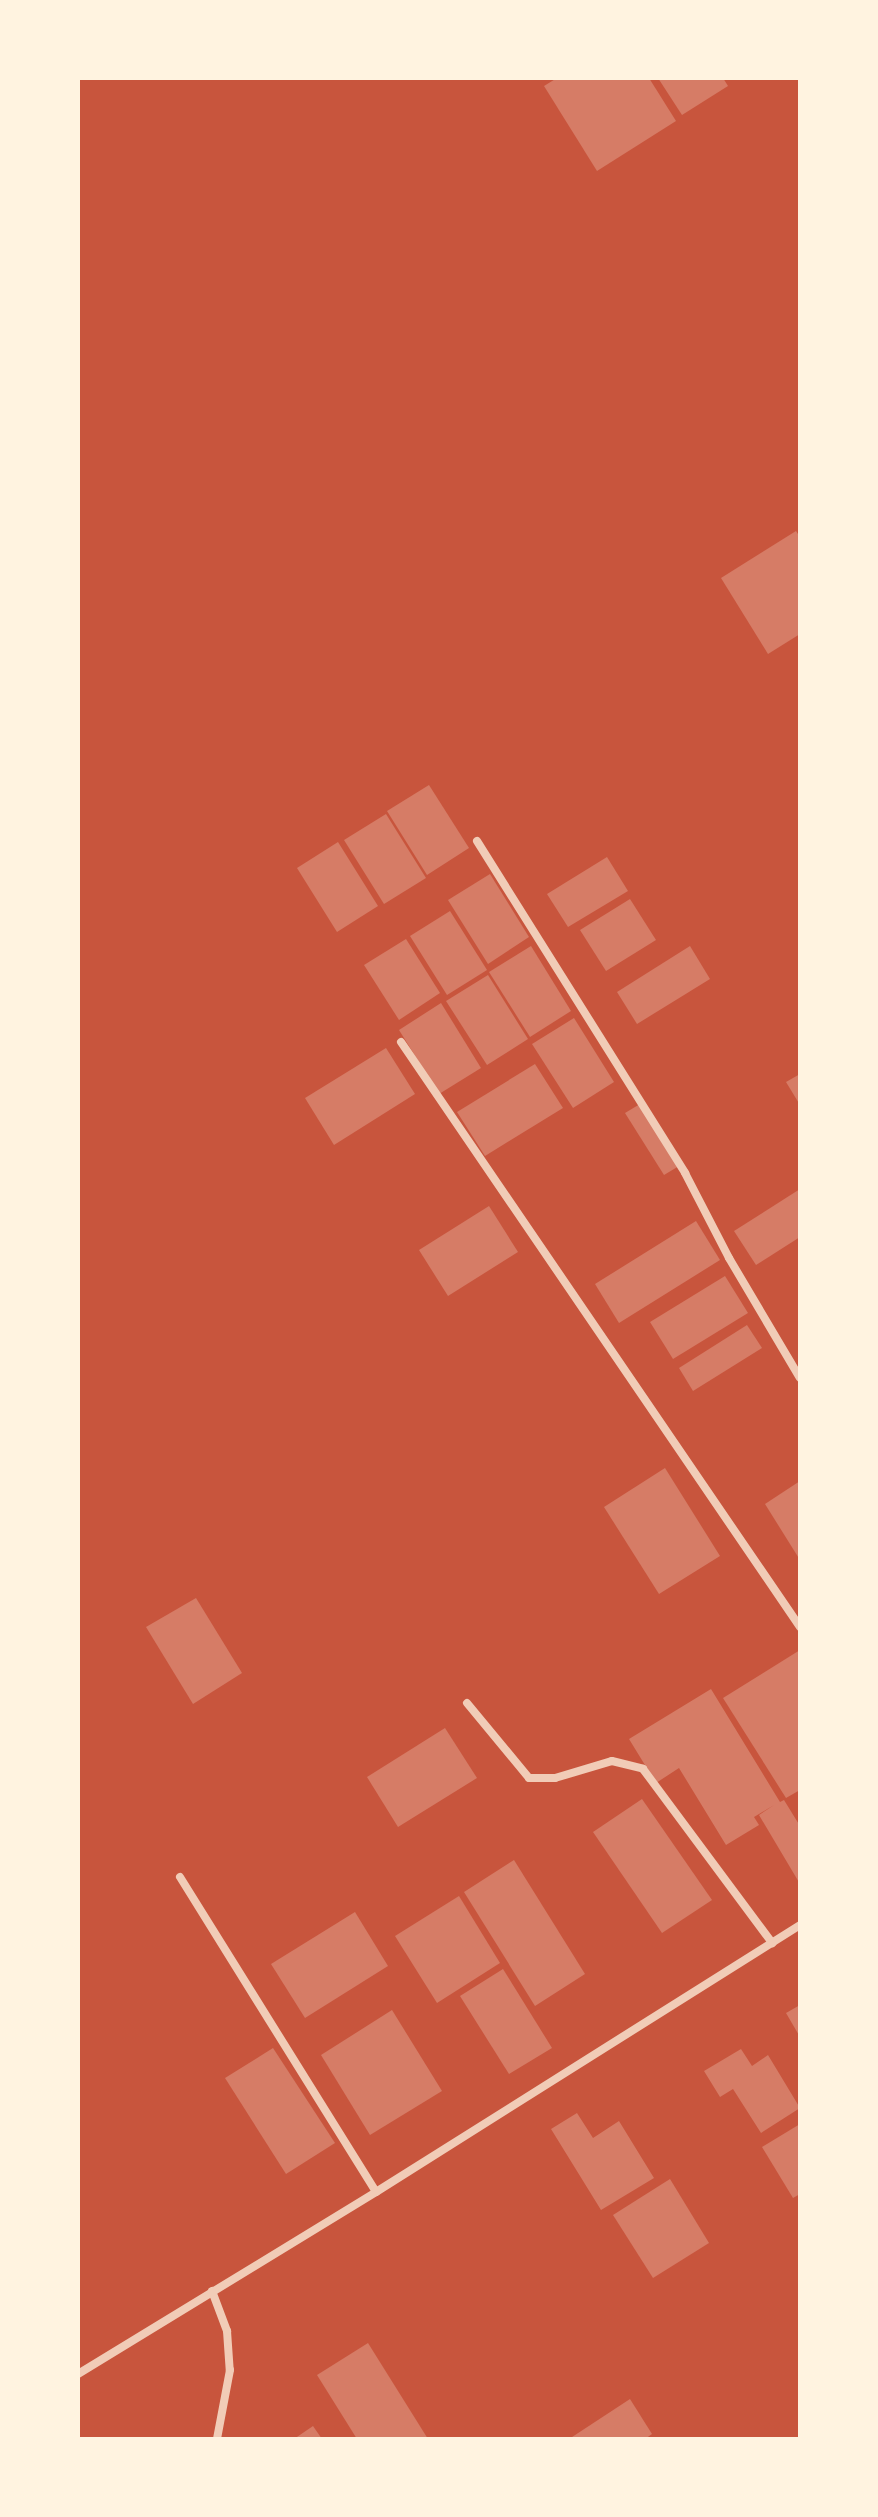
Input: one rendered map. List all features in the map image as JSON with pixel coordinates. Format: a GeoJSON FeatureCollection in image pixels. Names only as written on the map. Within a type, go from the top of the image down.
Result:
{"type":"FeatureCollection","features":[{"type":"Feature","properties":{"kind":"street"},"geometry":{"type":"LineString","coordinates":[[477,841],[685,1173],[729,1258],[800,1378]]}},
{"type":"Feature","properties":{"kind":"street"},"geometry":{"type":"LineString","coordinates":[[401,1042],[800,1627]]}},
{"type":"Feature","properties":{"kind":"street"},"geometry":{"type":"LineString","coordinates":[[467,1703],[529,1778],[555,1778],[612,1761],[643,1769],[772,1943]]}},
{"type":"Feature","properties":{"kind":"street"},"geometry":{"type":"LineString","coordinates":[[180,1877],[376,2192]]}},
{"type":"Feature","properties":{"kind":"street"},"geometry":{"type":"LineString","coordinates":[[78,2374],[376,2192],[800,1925]]}},
{"type":"Feature","properties":{"kind":"street"},"geometry":{"type":"LineString","coordinates":[[212,2291],[227,2331],[230,2370],[217,2439]]}},
{"type":"Feature","properties":{"kind":"building"},"geometry":{"type":"Polygon","coordinates":[[[557,78],[649,78],[676,121],[597,171],[544,86],[557,78]]]}},
{"type":"Feature","properties":{"kind":"building"},"geometry":{"type":"Polygon","coordinates":[[[658,78],[723,78],[728,86],[682,115],[658,78]]]}},
{"type":"Feature","properties":{"kind":"building"},"geometry":{"type":"Polygon","coordinates":[[[796,531],[800,537],[800,634],[768,654],[721,578],[796,531]]]}},
{"type":"Feature","properties":{"kind":"building"},"geometry":{"type":"Polygon","coordinates":[[[429,785],[469,848],[427,875],[387,811],[429,785]]]}},
{"type":"Feature","properties":{"kind":"building"},"geometry":{"type":"Polygon","coordinates":[[[386,814],[426,878],[384,904],[344,840],[386,814]]]}},
{"type":"Feature","properties":{"kind":"building"},"geometry":{"type":"Polygon","coordinates":[[[338,842],[378,906],[337,932],[297,868],[338,842]]]}},
{"type":"Feature","properties":{"kind":"building"},"geometry":{"type":"Polygon","coordinates":[[[607,857],[628,891],[568,927],[547,894],[607,857]]]}},
{"type":"Feature","properties":{"kind":"building"},"geometry":{"type":"Polygon","coordinates":[[[490,874],[529,937],[488,964],[448,900],[490,874]]]}},
{"type":"Feature","properties":{"kind":"building"},"geometry":{"type":"Polygon","coordinates":[[[630,899],[656,940],[606,971],[580,930],[630,899]]]}},
{"type":"Feature","properties":{"kind":"building"},"geometry":{"type":"Polygon","coordinates":[[[450,911],[487,970],[447,995],[410,936],[450,911]]]}},
{"type":"Feature","properties":{"kind":"building"},"geometry":{"type":"Polygon","coordinates":[[[406,939],[440,993],[399,1020],[364,965],[406,939]]]}},
{"type":"Feature","properties":{"kind":"building"},"geometry":{"type":"Polygon","coordinates":[[[531,946],[571,1011],[530,1037],[489,972],[531,946]]]}},
{"type":"Feature","properties":{"kind":"building"},"geometry":{"type":"Polygon","coordinates":[[[690,946],[710,979],[637,1024],[617,992],[690,946]]]}},
{"type":"Feature","properties":{"kind":"building"},"geometry":{"type":"Polygon","coordinates":[[[488,975],[528,1039],[487,1065],[446,1001],[488,975]]]}},
{"type":"Feature","properties":{"kind":"building"},"geometry":{"type":"Polygon","coordinates":[[[441,1003],[481,1068],[439,1094],[399,1030],[441,1003]]]}},
{"type":"Feature","properties":{"kind":"building"},"geometry":{"type":"Polygon","coordinates":[[[574,1018],[614,1082],[573,1108],[532,1044],[574,1018]]]}},
{"type":"Feature","properties":{"kind":"building"},"geometry":{"type":"Polygon","coordinates":[[[386,1048],[415,1094],[334,1145],[305,1098],[386,1048]]]}},
{"type":"Feature","properties":{"kind":"building"},"geometry":{"type":"Polygon","coordinates":[[[535,1064],[563,1108],[485,1156],[457,1112],[535,1064]]]}},
{"type":"Feature","properties":{"kind":"building"},"geometry":{"type":"Polygon","coordinates":[[[800,1074],[800,1105],[786,1082],[800,1074]]]}},
{"type":"Feature","properties":{"kind":"building"},"geometry":{"type":"Polygon","coordinates":[[[640,1104],[679,1166],[664,1175],[625,1113],[640,1104]]]}},
{"type":"Feature","properties":{"kind":"building"},"geometry":{"type":"Polygon","coordinates":[[[800,1189],[800,1237],[756,1265],[734,1231],[800,1189]]]}},
{"type":"Feature","properties":{"kind":"building"},"geometry":{"type":"Polygon","coordinates":[[[489,1206],[518,1252],[448,1296],[419,1250],[489,1206]]]}},
{"type":"Feature","properties":{"kind":"building"},"geometry":{"type":"Polygon","coordinates":[[[696,1221],[720,1260],[619,1323],[595,1284],[696,1221]]]}},
{"type":"Feature","properties":{"kind":"building"},"geometry":{"type":"Polygon","coordinates":[[[725,1276],[748,1313],[673,1359],[650,1322],[725,1276]]]}},
{"type":"Feature","properties":{"kind":"building"},"geometry":{"type":"Polygon","coordinates":[[[747,1325],[762,1348],[693,1391],[679,1368],[747,1325]]]}},
{"type":"Feature","properties":{"kind":"building"},"geometry":{"type":"Polygon","coordinates":[[[665,1468],[720,1556],[659,1594],[604,1507],[665,1468]]]}},
{"type":"Feature","properties":{"kind":"building"},"geometry":{"type":"Polygon","coordinates":[[[800,1481],[800,1560],[765,1504],[800,1481]]]}},
{"type":"Feature","properties":{"kind":"building"},"geometry":{"type":"Polygon","coordinates":[[[196,1598],[242,1673],[193,1704],[146,1627],[196,1598]]]}},
{"type":"Feature","properties":{"kind":"building"},"geometry":{"type":"Polygon","coordinates":[[[800,1650],[800,1790],[786,1798],[723,1698],[800,1650]]]}},
{"type":"Feature","properties":{"kind":"building"},"geometry":{"type":"Polygon","coordinates":[[[711,1689],[780,1802],[784,1800],[800,1826],[800,1884],[759,1815],[774,1805],[754,1817],[759,1825],[726,1845],[679,1768],[656,1783],[629,1739],[711,1689]]]}},
{"type":"Feature","properties":{"kind":"building"},"geometry":{"type":"Polygon","coordinates":[[[445,1728],[477,1778],[398,1827],[367,1777],[445,1728]]]}},
{"type":"Feature","properties":{"kind":"building"},"geometry":{"type":"Polygon","coordinates":[[[642,1799],[712,1900],[662,1933],[593,1832],[642,1799]]]}},
{"type":"Feature","properties":{"kind":"building"},"geometry":{"type":"Polygon","coordinates":[[[514,1860],[585,1974],[535,2006],[464,1892],[514,1860]]]}},
{"type":"Feature","properties":{"kind":"building"},"geometry":{"type":"Polygon","coordinates":[[[459,1896],[500,1963],[437,2003],[395,1936],[459,1896]]]}},
{"type":"Feature","properties":{"kind":"building"},"geometry":{"type":"Polygon","coordinates":[[[355,1912],[388,1966],[305,2018],[271,1964],[355,1912]]]}},
{"type":"Feature","properties":{"kind":"building"},"geometry":{"type":"Polygon","coordinates":[[[503,1969],[552,2048],[509,2074],[460,1996],[503,1969]]]}},
{"type":"Feature","properties":{"kind":"building"},"geometry":{"type":"Polygon","coordinates":[[[800,2005],[800,2037],[786,2013],[800,2005]]]}},
{"type":"Feature","properties":{"kind":"building"},"geometry":{"type":"Polygon","coordinates":[[[392,2010],[442,2091],[370,2135],[321,2055],[392,2010]]]}},
{"type":"Feature","properties":{"kind":"building"},"geometry":{"type":"Polygon","coordinates":[[[273,2048],[335,2143],[286,2174],[225,2078],[273,2048]]]}},
{"type":"Feature","properties":{"kind":"building"},"geometry":{"type":"Polygon","coordinates":[[[741,2049],[752,2066],[768,2055],[800,2108],[761,2133],[733,2089],[720,2097],[704,2071],[741,2049]]]}},
{"type":"Feature","properties":{"kind":"building"},"geometry":{"type":"Polygon","coordinates":[[[577,2113],[593,2138],[619,2121],[654,2178],[601,2210],[551,2129],[577,2113]]]}},
{"type":"Feature","properties":{"kind":"building"},"geometry":{"type":"Polygon","coordinates":[[[800,2124],[800,2194],[793,2198],[762,2147],[800,2124]]]}},
{"type":"Feature","properties":{"kind":"building"},"geometry":{"type":"Polygon","coordinates":[[[670,2179],[709,2243],[653,2278],[613,2215],[670,2179]]]}},
{"type":"Feature","properties":{"kind":"building"},"geometry":{"type":"Polygon","coordinates":[[[368,2343],[428,2439],[357,2439],[317,2375],[368,2343]]]}},
{"type":"Feature","properties":{"kind":"building"},"geometry":{"type":"Polygon","coordinates":[[[630,2399],[652,2434],[645,2439],[569,2439],[630,2399]]]}},
{"type":"Feature","properties":{"kind":"building"},"geometry":{"type":"Polygon","coordinates":[[[313,2426],[322,2439],[294,2439],[313,2426]]]}}]}
